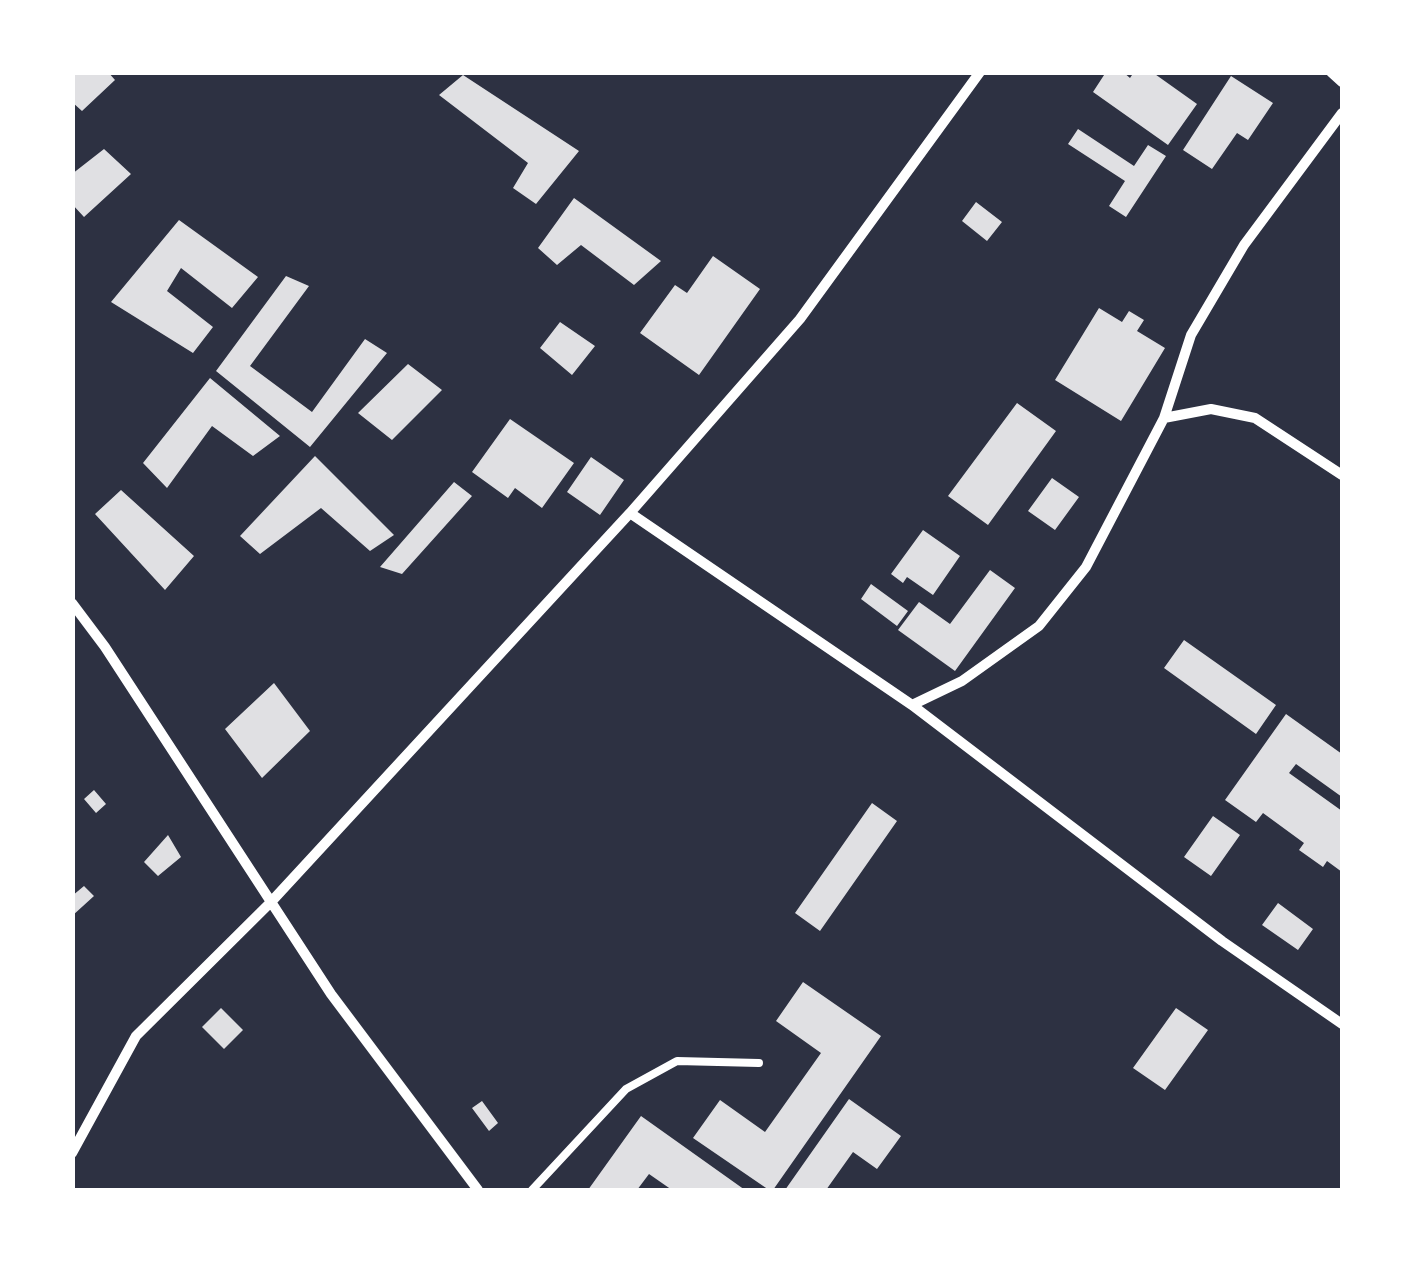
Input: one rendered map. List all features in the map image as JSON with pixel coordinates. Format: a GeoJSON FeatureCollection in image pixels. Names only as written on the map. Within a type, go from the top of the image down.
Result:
{"type":"FeatureCollection","features":[{"type":"Feature","properties":{"kind":"street"},"geometry":{"type":"LineString","coordinates":[[72,1152],[136,1036],[271,902],[630,513],[800,319],[980,72]]}},
{"type":"Feature","properties":{"kind":"street"},"geometry":{"type":"LineString","coordinates":[[1331,72],[1342,82]]}},
{"type":"Feature","properties":{"kind":"street"},"geometry":{"type":"LineString","coordinates":[[912,705],[962,680],[1038,626],[1086,567],[1164,418],[1191,335],[1244,244],[1342,113]]}},
{"type":"Feature","properties":{"kind":"street"},"geometry":{"type":"LineString","coordinates":[[1164,418],[1211,410],[1255,418],[1342,474]]}},
{"type":"Feature","properties":{"kind":"street"},"geometry":{"type":"LineString","coordinates":[[630,513],[912,705],[1222,941],[1342,1024]]}},
{"type":"Feature","properties":{"kind":"street"},"geometry":{"type":"LineString","coordinates":[[72,603],[105,647],[331,994],[478,1190]]}},
{"type":"Feature","properties":{"kind":"lane"},"geometry":{"type":"LineString","coordinates":[[532,1190],[626,1089],[677,1061],[759,1063]]}},
{"type":"Feature","properties":{"kind":"building"},"geometry":{"type":"Polygon","coordinates":[[[72,72],[108,72],[115,80],[82,111],[72,102],[72,72]]]}},
{"type":"Feature","properties":{"kind":"building"},"geometry":{"type":"Polygon","coordinates":[[[1106,72],[1123,72],[1130,78],[1134,72],[1152,72],[1197,104],[1168,145],[1093,92],[1106,72]]]}},
{"type":"Feature","properties":{"kind":"building"},"geometry":{"type":"Polygon","coordinates":[[[463,75],[579,151],[536,204],[513,188],[528,163],[439,95],[463,75]]]}},
{"type":"Feature","properties":{"kind":"building"},"geometry":{"type":"Polygon","coordinates":[[[1231,76],[1273,103],[1248,140],[1237,133],[1212,169],[1183,150],[1231,76]]]}},
{"type":"Feature","properties":{"kind":"building"},"geometry":{"type":"Polygon","coordinates":[[[1078,129],[1134,166],[1148,145],[1166,156],[1126,217],[1109,206],[1125,181],[1068,144],[1078,129]]]}},
{"type":"Feature","properties":{"kind":"building"},"geometry":{"type":"Polygon","coordinates":[[[104,149],[131,174],[84,217],[72,204],[72,174],[104,149]]]}},
{"type":"Feature","properties":{"kind":"building"},"geometry":{"type":"Polygon","coordinates":[[[574,198],[661,261],[634,285],[581,245],[557,265],[538,248],[574,198]]]}},
{"type":"Feature","properties":{"kind":"building"},"geometry":{"type":"Polygon","coordinates":[[[976,202],[1002,222],[987,241],[962,221],[976,202]]]}},
{"type":"Feature","properties":{"kind":"building"},"geometry":{"type":"Polygon","coordinates":[[[179,220],[258,277],[232,308],[181,268],[167,291],[213,327],[193,353],[111,302],[179,220]]]}},
{"type":"Feature","properties":{"kind":"building"},"geometry":{"type":"Polygon","coordinates":[[[713,256],[760,289],[699,375],[640,333],[675,285],[687,293],[713,256]]]}},
{"type":"Feature","properties":{"kind":"building"},"geometry":{"type":"Polygon","coordinates":[[[286,276],[309,286],[250,366],[312,412],[365,339],[387,353],[310,447],[216,371],[286,276]]]}},
{"type":"Feature","properties":{"kind":"building"},"geometry":{"type":"Polygon","coordinates":[[[1099,308],[1122,322],[1129,311],[1144,320],[1137,331],[1165,348],[1121,421],[1055,380],[1099,308]]]}},
{"type":"Feature","properties":{"kind":"building"},"geometry":{"type":"Polygon","coordinates":[[[560,322],[595,346],[572,375],[540,348],[560,322]]]}},
{"type":"Feature","properties":{"kind":"building"},"geometry":{"type":"Polygon","coordinates":[[[408,364],[442,390],[392,440],[358,413],[408,364]]]}},
{"type":"Feature","properties":{"kind":"building"},"geometry":{"type":"Polygon","coordinates":[[[210,378],[280,436],[253,456],[212,426],[167,488],[143,463],[210,378]]]}},
{"type":"Feature","properties":{"kind":"building"},"geometry":{"type":"Polygon","coordinates":[[[1017,403],[1056,431],[988,525],[948,496],[1017,403]]]}},
{"type":"Feature","properties":{"kind":"building"},"geometry":{"type":"Polygon","coordinates":[[[510,419],[574,463],[542,508],[515,488],[508,498],[472,472],[510,419]]]}},
{"type":"Feature","properties":{"kind":"building"},"geometry":{"type":"Polygon","coordinates":[[[315,456],[394,535],[370,551],[321,508],[260,554],[240,536],[315,456]]]}},
{"type":"Feature","properties":{"kind":"building"},"geometry":{"type":"Polygon","coordinates":[[[591,457],[624,480],[600,515],[567,492],[591,457]]]}},
{"type":"Feature","properties":{"kind":"building"},"geometry":{"type":"Polygon","coordinates":[[[1052,478],[1079,497],[1055,530],[1028,511],[1052,478]]]}},
{"type":"Feature","properties":{"kind":"building"},"geometry":{"type":"Polygon","coordinates":[[[454,482],[472,496],[402,574],[380,567],[454,482]]]}},
{"type":"Feature","properties":{"kind":"building"},"geometry":{"type":"Polygon","coordinates":[[[121,490],[194,556],[165,590],[95,514],[121,490]]]}},
{"type":"Feature","properties":{"kind":"building"},"geometry":{"type":"Polygon","coordinates":[[[923,530],[960,556],[933,595],[907,577],[903,583],[891,574],[923,530]]]}},
{"type":"Feature","properties":{"kind":"building"},"geometry":{"type":"Polygon","coordinates":[[[990,570],[1015,588],[955,671],[898,630],[919,602],[950,624],[990,570]]]}},
{"type":"Feature","properties":{"kind":"building"},"geometry":{"type":"Polygon","coordinates":[[[871,584],[908,611],[897,626],[861,599],[871,584]]]}},
{"type":"Feature","properties":{"kind":"building"},"geometry":{"type":"Polygon","coordinates":[[[1184,640],[1276,705],[1256,734],[1164,668],[1184,640]]]}},
{"type":"Feature","properties":{"kind":"building"},"geometry":{"type":"Polygon","coordinates":[[[274,683],[310,731],[262,778],[225,729],[274,683]]]}},
{"type":"Feature","properties":{"kind":"building"},"geometry":{"type":"Polygon","coordinates":[[[1286,714],[1342,754],[1342,797],[1296,764],[1289,773],[1342,811],[1342,872],[1327,861],[1323,867],[1299,850],[1304,843],[1263,813],[1256,822],[1225,800],[1286,714]]]}},
{"type":"Feature","properties":{"kind":"building"},"geometry":{"type":"Polygon","coordinates":[[[94,790],[106,804],[96,813],[84,799],[94,790]]]}},
{"type":"Feature","properties":{"kind":"building"},"geometry":{"type":"Polygon","coordinates":[[[872,803],[897,821],[820,931],[795,913],[872,803]]]}},
{"type":"Feature","properties":{"kind":"building"},"geometry":{"type":"Polygon","coordinates":[[[1213,816],[1240,835],[1211,876],[1184,857],[1213,816]]]}},
{"type":"Feature","properties":{"kind":"building"},"geometry":{"type":"Polygon","coordinates":[[[168,835],[181,857],[158,876],[144,862],[168,835]]]}},
{"type":"Feature","properties":{"kind":"building"},"geometry":{"type":"Polygon","coordinates":[[[84,886],[94,896],[72,916],[72,896],[84,886]]]}},
{"type":"Feature","properties":{"kind":"building"},"geometry":{"type":"Polygon","coordinates":[[[1278,903],[1313,929],[1298,950],[1262,925],[1278,903]]]}},
{"type":"Feature","properties":{"kind":"building"},"geometry":{"type":"Polygon","coordinates":[[[803,982],[881,1036],[773,1190],[769,1190],[693,1138],[720,1100],[765,1132],[821,1053],[776,1021],[803,982]]]}},
{"type":"Feature","properties":{"kind":"building"},"geometry":{"type":"Polygon","coordinates":[[[221,1008],[243,1030],[224,1049],[202,1027],[221,1008]]]}},
{"type":"Feature","properties":{"kind":"building"},"geometry":{"type":"Polygon","coordinates":[[[1176,1008],[1208,1030],[1165,1090],[1133,1068],[1176,1008]]]}},
{"type":"Feature","properties":{"kind":"building"},"geometry":{"type":"Polygon","coordinates":[[[849,1099],[901,1136],[877,1169],[853,1152],[826,1190],[785,1190],[849,1099]]]}},
{"type":"Feature","properties":{"kind":"building"},"geometry":{"type":"Polygon","coordinates":[[[482,1101],[498,1123],[489,1131],[472,1108],[482,1101]]]}},
{"type":"Feature","properties":{"kind":"building"},"geometry":{"type":"Polygon","coordinates":[[[641,1116],[745,1190],[672,1190],[649,1174],[637,1190],[588,1190],[641,1116]]]}}]}
